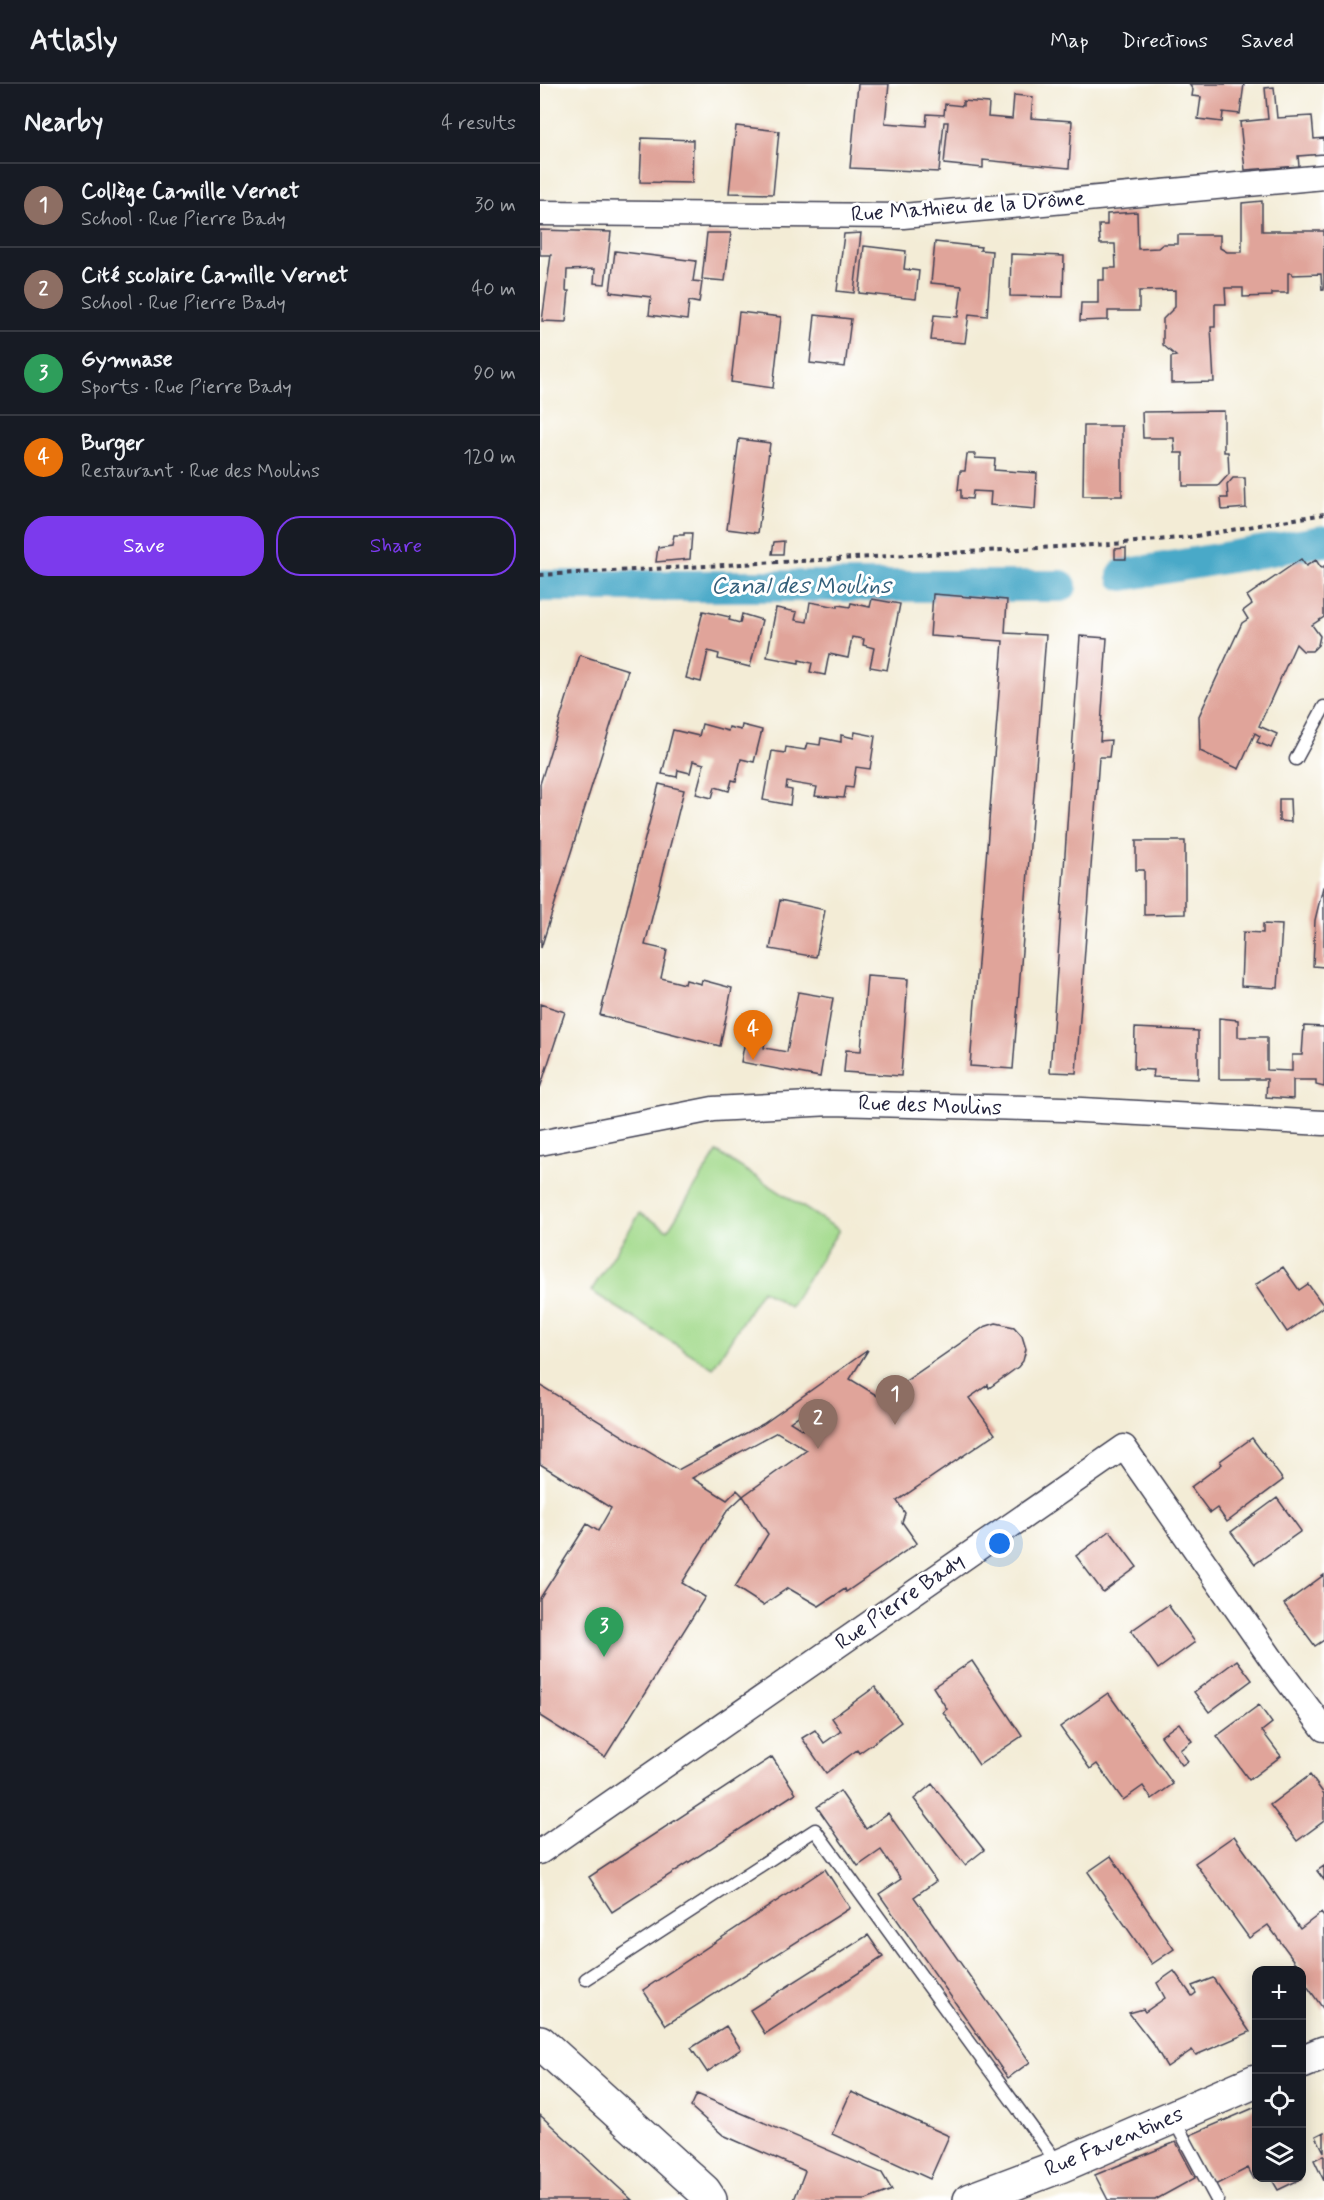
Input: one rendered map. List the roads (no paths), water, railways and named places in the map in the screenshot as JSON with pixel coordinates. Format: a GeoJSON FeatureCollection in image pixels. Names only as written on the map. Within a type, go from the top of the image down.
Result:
{"type":"FeatureCollection","features":[{"type":"Feature","properties":{"kind":"main road"},"geometry":{"type":"LineString","coordinates":[[540,2042],[704,2191],[710,2200]]}},
{"type":"Feature","properties":{"kind":"main road"},"geometry":{"type":"LineString","coordinates":[[1306,2060],[1324,2053]]}},
{"type":"Feature","properties":{"kind":"main road","name":"Rue Faventines"},"geometry":{"type":"LineString","coordinates":[[970,2200],[1060,2166],[1252,2083]]}},
{"type":"Feature","properties":{"kind":"street","name":"Rue Mathieu de la Drôme"},"geometry":{"type":"LineString","coordinates":[[540,213],[903,216],[1324,177]]}},
{"type":"Feature","properties":{"kind":"street","name":"Rue des Moulins"},"geometry":{"type":"LineString","coordinates":[[540,1143],[713,1109],[832,1103],[1063,1109],[1324,1123]]}},
{"type":"Feature","properties":{"kind":"street","name":"Rue Pierre Bady"},"geometry":{"type":"LineString","coordinates":[[540,1852],[1124,1447],[1275,1664],[1324,1729]]}},
{"type":"Feature","properties":{"kind":"lane"},"geometry":{"type":"LineString","coordinates":[[1296,759],[1324,707]]}},
{"type":"Feature","properties":{"kind":"lane"},"geometry":{"type":"LineString","coordinates":[[586,1979],[815,1830],[1060,2166]]}},
{"type":"Feature","properties":{"kind":"lane"},"geometry":{"type":"LineString","coordinates":[[1173,2117],[1217,2200]]}},
{"type":"Feature","properties":{"kind":"waterway","name":"Canal des Moulins"},"geometry":{"type":"LineString","coordinates":[[1123,575],[1324,541]]}},
{"type":"Feature","properties":{"kind":"waterway","name":"Canal des Moulins"},"geometry":{"type":"LineString","coordinates":[[540,586],[1061,586]]}},
{"type":"Feature","properties":{"kind":"place","name":"Burger"},"geometry":{"type":"Point","coordinates":[753,1060]}},
{"type":"Feature","properties":{"kind":"place","name":"Collège Camille Vernet"},"geometry":{"type":"Point","coordinates":[895,1425]}},
{"type":"Feature","properties":{"kind":"place","name":"Cité scolaire Camille Vernet"},"geometry":{"type":"Point","coordinates":[818,1449]}},
{"type":"Feature","properties":{"kind":"place","name":"Gymnase"},"geometry":{"type":"Point","coordinates":[604,1657]}}]}
